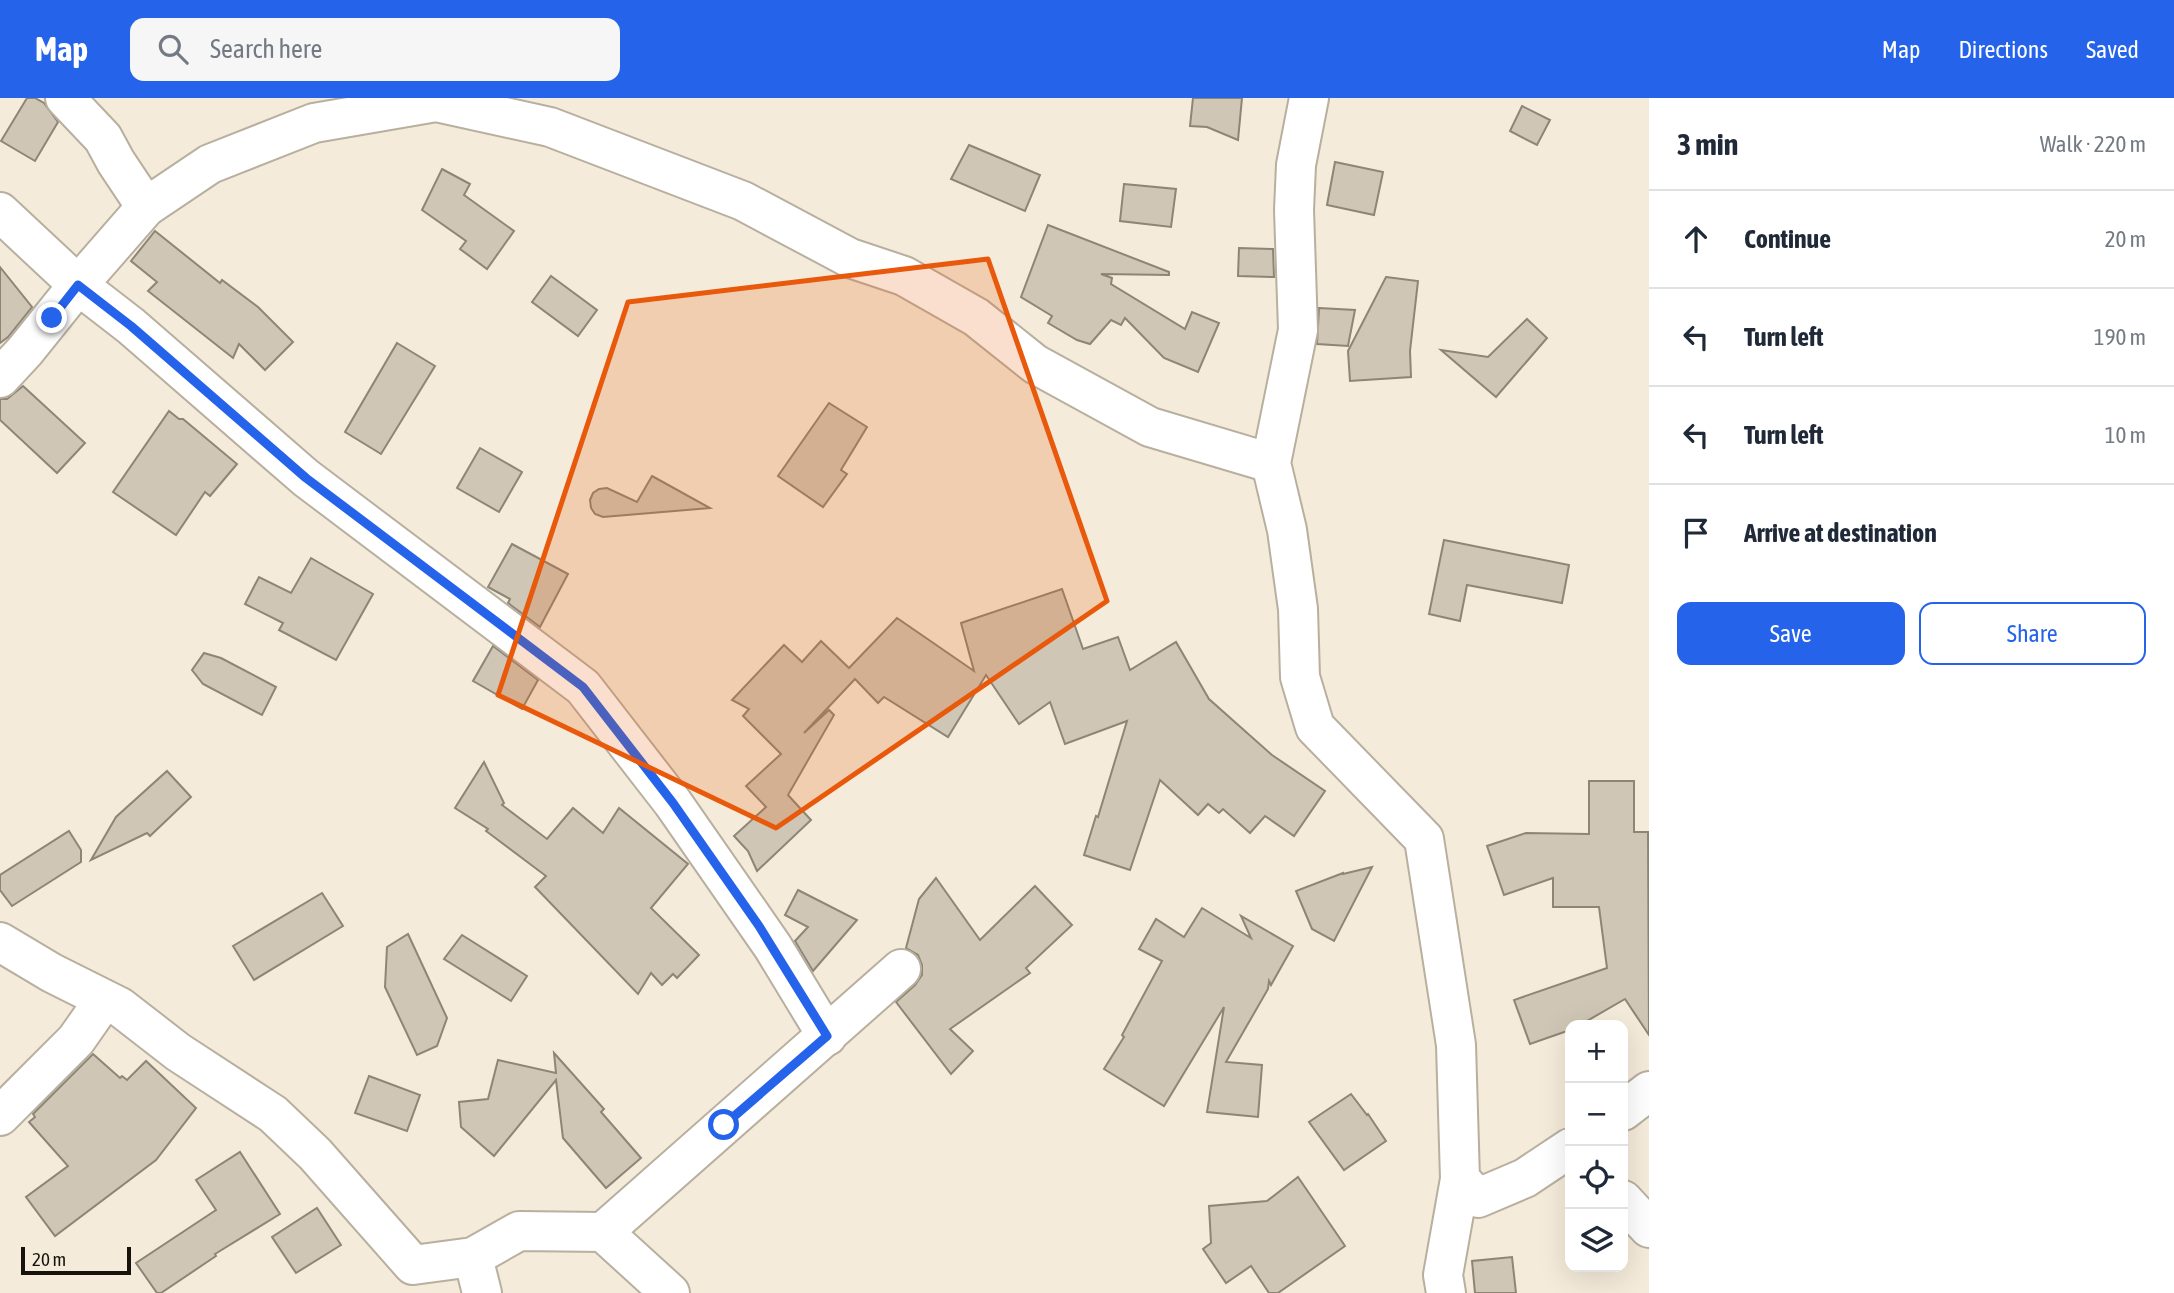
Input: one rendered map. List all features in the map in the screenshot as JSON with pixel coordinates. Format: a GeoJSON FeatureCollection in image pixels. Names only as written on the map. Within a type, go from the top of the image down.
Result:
{"type":"FeatureCollection","features":[{"type":"Feature","properties":{"kind":"street"},"geometry":{"type":"LineString","coordinates":[[65,98],[103,138],[146,207]]}},
{"type":"Feature","properties":{"kind":"street"},"geometry":{"type":"LineString","coordinates":[[1309,98],[1296,165],[1294,198],[1298,330],[1271,463],[1287,530],[1296,596],[1300,677],[1315,727],[1424,839],[1456,1045],[1460,1178],[1443,1275],[1446,1293]]}},
{"type":"Feature","properties":{"kind":"street"},"geometry":{"type":"LineString","coordinates":[[0,378],[146,207],[210,164],[305,111],[436,102],[550,127],[743,201],[850,258],[904,276],[976,317],[1035,364],[1150,427],[1271,463]]}},
{"type":"Feature","properties":{"kind":"street"},"geometry":{"type":"LineString","coordinates":[[0,212],[78,285],[131,326],[306,478],[583,687],[673,803],[766,936],[827,1036]]}},
{"type":"Feature","properties":{"kind":"street"},"geometry":{"type":"LineString","coordinates":[[0,942],[52,973],[120,1007],[178,1052],[273,1114],[315,1154],[413,1265],[472,1257],[519,1231],[603,1232],[670,1293]]}},
{"type":"Feature","properties":{"kind":"street"},"geometry":{"type":"LineString","coordinates":[[603,1232],[901,969]]}},
{"type":"Feature","properties":{"kind":"street"},"geometry":{"type":"LineString","coordinates":[[0,1116],[76,1040],[104,1000]]}},
{"type":"Feature","properties":{"kind":"street"},"geometry":{"type":"LineString","coordinates":[[1628,1107],[1649,1091]]}},
{"type":"Feature","properties":{"kind":"street"},"geometry":{"type":"LineString","coordinates":[[1460,1178],[1478,1198],[1525,1178],[1565,1151]]}},
{"type":"Feature","properties":{"kind":"street"},"geometry":{"type":"LineString","coordinates":[[1628,1205],[1649,1228]]}},
{"type":"Feature","properties":{"kind":"street"},"geometry":{"type":"LineString","coordinates":[[472,1257],[482,1293]]}},
{"type":"Feature","properties":{"kind":"highlighted area"},"geometry":{"type":"Polygon","coordinates":[[[988,259],[1107,601],[776,828],[498,695],[628,302],[988,259]]]}},
{"type":"Feature","properties":{"kind":"building"},"geometry":{"type":"Polygon","coordinates":[[[27,98],[35,98],[44,103],[58,122],[35,161],[1,141],[27,98]]]}},
{"type":"Feature","properties":{"kind":"building"},"geometry":{"type":"Polygon","coordinates":[[[1193,98],[1242,98],[1238,140],[1207,127],[1190,126],[1193,98]]]}},
{"type":"Feature","properties":{"kind":"building"},"geometry":{"type":"Polygon","coordinates":[[[1522,106],[1550,120],[1537,145],[1510,131],[1522,106]]]}},
{"type":"Feature","properties":{"kind":"building"},"geometry":{"type":"Polygon","coordinates":[[[969,145],[1040,175],[1025,211],[951,179],[969,145]]]}},
{"type":"Feature","properties":{"kind":"building"},"geometry":{"type":"Polygon","coordinates":[[[1335,162],[1383,172],[1374,215],[1327,205],[1335,162]]]}},
{"type":"Feature","properties":{"kind":"building"},"geometry":{"type":"Polygon","coordinates":[[[442,169],[470,184],[464,195],[514,231],[487,269],[460,249],[466,241],[422,210],[442,169]]]}},
{"type":"Feature","properties":{"kind":"building"},"geometry":{"type":"Polygon","coordinates":[[[1124,184],[1176,189],[1171,227],[1120,221],[1124,184]]]}},
{"type":"Feature","properties":{"kind":"building"},"geometry":{"type":"Polygon","coordinates":[[[1048,225],[1169,272],[1169,275],[1101,274],[1112,278],[1111,284],[1185,329],[1192,312],[1219,323],[1198,372],[1164,358],[1125,318],[1121,325],[1111,320],[1090,344],[1077,340],[1048,323],[1052,316],[1021,297],[1048,225]]]}},
{"type":"Feature","properties":{"kind":"building"},"geometry":{"type":"Polygon","coordinates":[[[155,231],[220,283],[222,280],[258,307],[293,342],[265,370],[239,344],[233,358],[148,291],[157,282],[131,261],[155,231]]]}},
{"type":"Feature","properties":{"kind":"building"},"geometry":{"type":"Polygon","coordinates":[[[1239,248],[1273,249],[1274,277],[1238,276],[1239,248]]]}},
{"type":"Feature","properties":{"kind":"building"},"geometry":{"type":"Polygon","coordinates":[[[0,267],[32,307],[0,343],[0,267]]]}},
{"type":"Feature","properties":{"kind":"building"},"geometry":{"type":"Polygon","coordinates":[[[551,276],[597,310],[578,336],[532,302],[551,276]]]}},
{"type":"Feature","properties":{"kind":"building"},"geometry":{"type":"Polygon","coordinates":[[[1386,277],[1418,281],[1410,351],[1411,377],[1350,381],[1348,351],[1386,277]]]}},
{"type":"Feature","properties":{"kind":"building"},"geometry":{"type":"Polygon","coordinates":[[[1319,308],[1355,310],[1348,346],[1317,344],[1319,308]]]}},
{"type":"Feature","properties":{"kind":"building"},"geometry":{"type":"Polygon","coordinates":[[[1527,319],[1547,338],[1496,397],[1441,350],[1488,357],[1527,319]]]}},
{"type":"Feature","properties":{"kind":"building"},"geometry":{"type":"Polygon","coordinates":[[[397,343],[435,366],[381,454],[345,432],[397,343]]]}},
{"type":"Feature","properties":{"kind":"building"},"geometry":{"type":"Polygon","coordinates":[[[23,386],[85,443],[57,473],[0,420],[0,399],[7,399],[23,386]]]}},
{"type":"Feature","properties":{"kind":"building"},"geometry":{"type":"Polygon","coordinates":[[[829,403],[867,427],[841,470],[847,474],[823,507],[778,476],[829,403]]]}},
{"type":"Feature","properties":{"kind":"building"},"geometry":{"type":"Polygon","coordinates":[[[169,411],[183,419],[237,464],[210,496],[205,492],[176,535],[113,492],[169,411]]]}},
{"type":"Feature","properties":{"kind":"building"},"geometry":{"type":"Polygon","coordinates":[[[480,448],[522,472],[499,512],[457,488],[480,448]]]}},
{"type":"Feature","properties":{"kind":"building"},"geometry":{"type":"Polygon","coordinates":[[[652,476],[710,508],[603,517],[595,514],[591,508],[590,500],[593,493],[599,489],[607,488],[637,502],[652,476]]]}},
{"type":"Feature","properties":{"kind":"building"},"geometry":{"type":"Polygon","coordinates":[[[1444,540],[1569,565],[1562,603],[1467,585],[1460,621],[1429,614],[1444,540]]]}},
{"type":"Feature","properties":{"kind":"building"},"geometry":{"type":"Polygon","coordinates":[[[512,544],[568,574],[540,627],[508,603],[510,599],[488,587],[512,544]]]}},
{"type":"Feature","properties":{"kind":"building"},"geometry":{"type":"Polygon","coordinates":[[[311,558],[373,594],[336,660],[279,630],[283,623],[245,604],[259,577],[291,593],[311,558]]]}},
{"type":"Feature","properties":{"kind":"building"},"geometry":{"type":"Polygon","coordinates":[[[1062,589],[1083,649],[1118,637],[1130,670],[1176,642],[1209,699],[1272,755],[1325,791],[1294,836],[1265,816],[1250,833],[1223,809],[1219,813],[1208,804],[1198,815],[1160,780],[1130,870],[1084,855],[1127,721],[1065,744],[1050,702],[1019,724],[986,675],[948,737],[884,697],[878,703],[855,679],[804,733],[829,710],[834,715],[788,795],[811,820],[757,871],[748,851],[734,836],[766,807],[746,786],[781,754],[743,716],[749,709],[732,700],[784,645],[802,662],[821,641],[849,668],[897,618],[974,671],[961,623],[1062,589]]]}},
{"type":"Feature","properties":{"kind":"building"},"geometry":{"type":"Polygon","coordinates":[[[493,646],[538,680],[522,709],[473,681],[493,646]]]}},
{"type":"Feature","properties":{"kind":"building"},"geometry":{"type":"Polygon","coordinates":[[[204,653],[221,658],[276,687],[262,715],[203,684],[192,670],[204,653]]]}},
{"type":"Feature","properties":{"kind":"building"},"geometry":{"type":"Polygon","coordinates":[[[484,762],[504,803],[502,805],[547,839],[573,808],[603,833],[619,808],[688,864],[651,908],[699,955],[677,978],[673,974],[662,985],[651,973],[638,994],[535,887],[546,876],[486,831],[488,829],[455,808],[484,762]]]}},
{"type":"Feature","properties":{"kind":"building"},"geometry":{"type":"Polygon","coordinates":[[[167,771],[191,797],[150,836],[147,833],[91,860],[116,817],[167,771]]]}},
{"type":"Feature","properties":{"kind":"building"},"geometry":{"type":"Polygon","coordinates":[[[1589,781],[1634,781],[1634,832],[1648,832],[1649,1035],[1625,999],[1589,1020],[1565,1020],[1565,1032],[1530,1044],[1514,1000],[1607,968],[1599,907],[1553,907],[1553,878],[1504,895],[1487,846],[1526,833],[1589,834],[1589,781]]]}},
{"type":"Feature","properties":{"kind":"building"},"geometry":{"type":"Polygon","coordinates":[[[69,831],[81,850],[81,862],[12,906],[0,890],[0,875],[69,831]]]}},
{"type":"Feature","properties":{"kind":"building"},"geometry":{"type":"Polygon","coordinates":[[[1372,867],[1334,941],[1312,929],[1296,891],[1343,873],[1372,867]]]}},
{"type":"Feature","properties":{"kind":"building"},"geometry":{"type":"Polygon","coordinates":[[[936,878],[980,940],[1035,886],[1072,925],[1026,968],[1030,973],[950,1029],[973,1051],[951,1074],[896,1002],[922,975],[918,955],[906,948],[919,899],[936,878]]]}},
{"type":"Feature","properties":{"kind":"building"},"geometry":{"type":"Polygon","coordinates":[[[798,890],[857,920],[813,971],[795,941],[808,927],[785,915],[798,890]]]}},
{"type":"Feature","properties":{"kind":"building"},"geometry":{"type":"Polygon","coordinates":[[[322,893],[343,926],[254,980],[233,946],[322,893]]]}},
{"type":"Feature","properties":{"kind":"building"},"geometry":{"type":"Polygon","coordinates":[[[1202,908],[1251,938],[1241,916],[1293,946],[1271,985],[1269,981],[1268,989],[1226,1062],[1262,1065],[1258,1117],[1207,1112],[1224,1007],[1164,1106],[1104,1069],[1124,1037],[1122,1035],[1162,961],[1139,949],[1156,919],[1184,937],[1202,908]]]}},
{"type":"Feature","properties":{"kind":"building"},"geometry":{"type":"Polygon","coordinates":[[[408,934],[447,1018],[437,1046],[417,1055],[385,987],[387,947],[408,934]]]}},
{"type":"Feature","properties":{"kind":"building"},"geometry":{"type":"Polygon","coordinates":[[[462,935],[527,976],[511,1001],[444,959],[462,935]]]}},
{"type":"Feature","properties":{"kind":"building"},"geometry":{"type":"Polygon","coordinates":[[[554,1053],[604,1109],[601,1112],[641,1158],[606,1188],[563,1138],[556,1080],[494,1156],[461,1127],[459,1102],[488,1099],[498,1060],[556,1073],[554,1053]]]}},
{"type":"Feature","properties":{"kind":"building"},"geometry":{"type":"Polygon","coordinates":[[[93,1054],[120,1078],[122,1076],[127,1080],[146,1061],[196,1108],[156,1160],[55,1236],[26,1197],[68,1166],[29,1122],[35,1117],[33,1114],[93,1054]]]}},
{"type":"Feature","properties":{"kind":"building"},"geometry":{"type":"Polygon","coordinates":[[[369,1076],[420,1095],[407,1131],[355,1113],[369,1076]]]}},
{"type":"Feature","properties":{"kind":"building"},"geometry":{"type":"Polygon","coordinates":[[[1351,1094],[1386,1141],[1344,1170],[1309,1122],[1351,1094]]]}},
{"type":"Feature","properties":{"kind":"building"},"geometry":{"type":"Polygon","coordinates":[[[240,1152],[280,1214],[215,1254],[216,1256],[161,1293],[157,1293],[136,1263],[216,1210],[196,1180],[240,1152]]]}},
{"type":"Feature","properties":{"kind":"building"},"geometry":{"type":"Polygon","coordinates":[[[1298,1177],[1345,1246],[1278,1293],[1269,1293],[1251,1266],[1226,1283],[1203,1249],[1211,1243],[1209,1206],[1267,1201],[1298,1177]]]}},
{"type":"Feature","properties":{"kind":"building"},"geometry":{"type":"Polygon","coordinates":[[[317,1208],[341,1245],[296,1273],[272,1237],[317,1208]]]}},
{"type":"Feature","properties":{"kind":"building"},"geometry":{"type":"Polygon","coordinates":[[[1512,1257],[1516,1293],[1475,1293],[1472,1261],[1512,1257]]]}},
{"type":"Feature","properties":{"kind":"route"},"geometry":{"type":"LineString","coordinates":[[52,318],[78,285],[131,326],[306,478],[583,687],[673,803],[774,947],[827,1036],[724,1125]]}}]}
